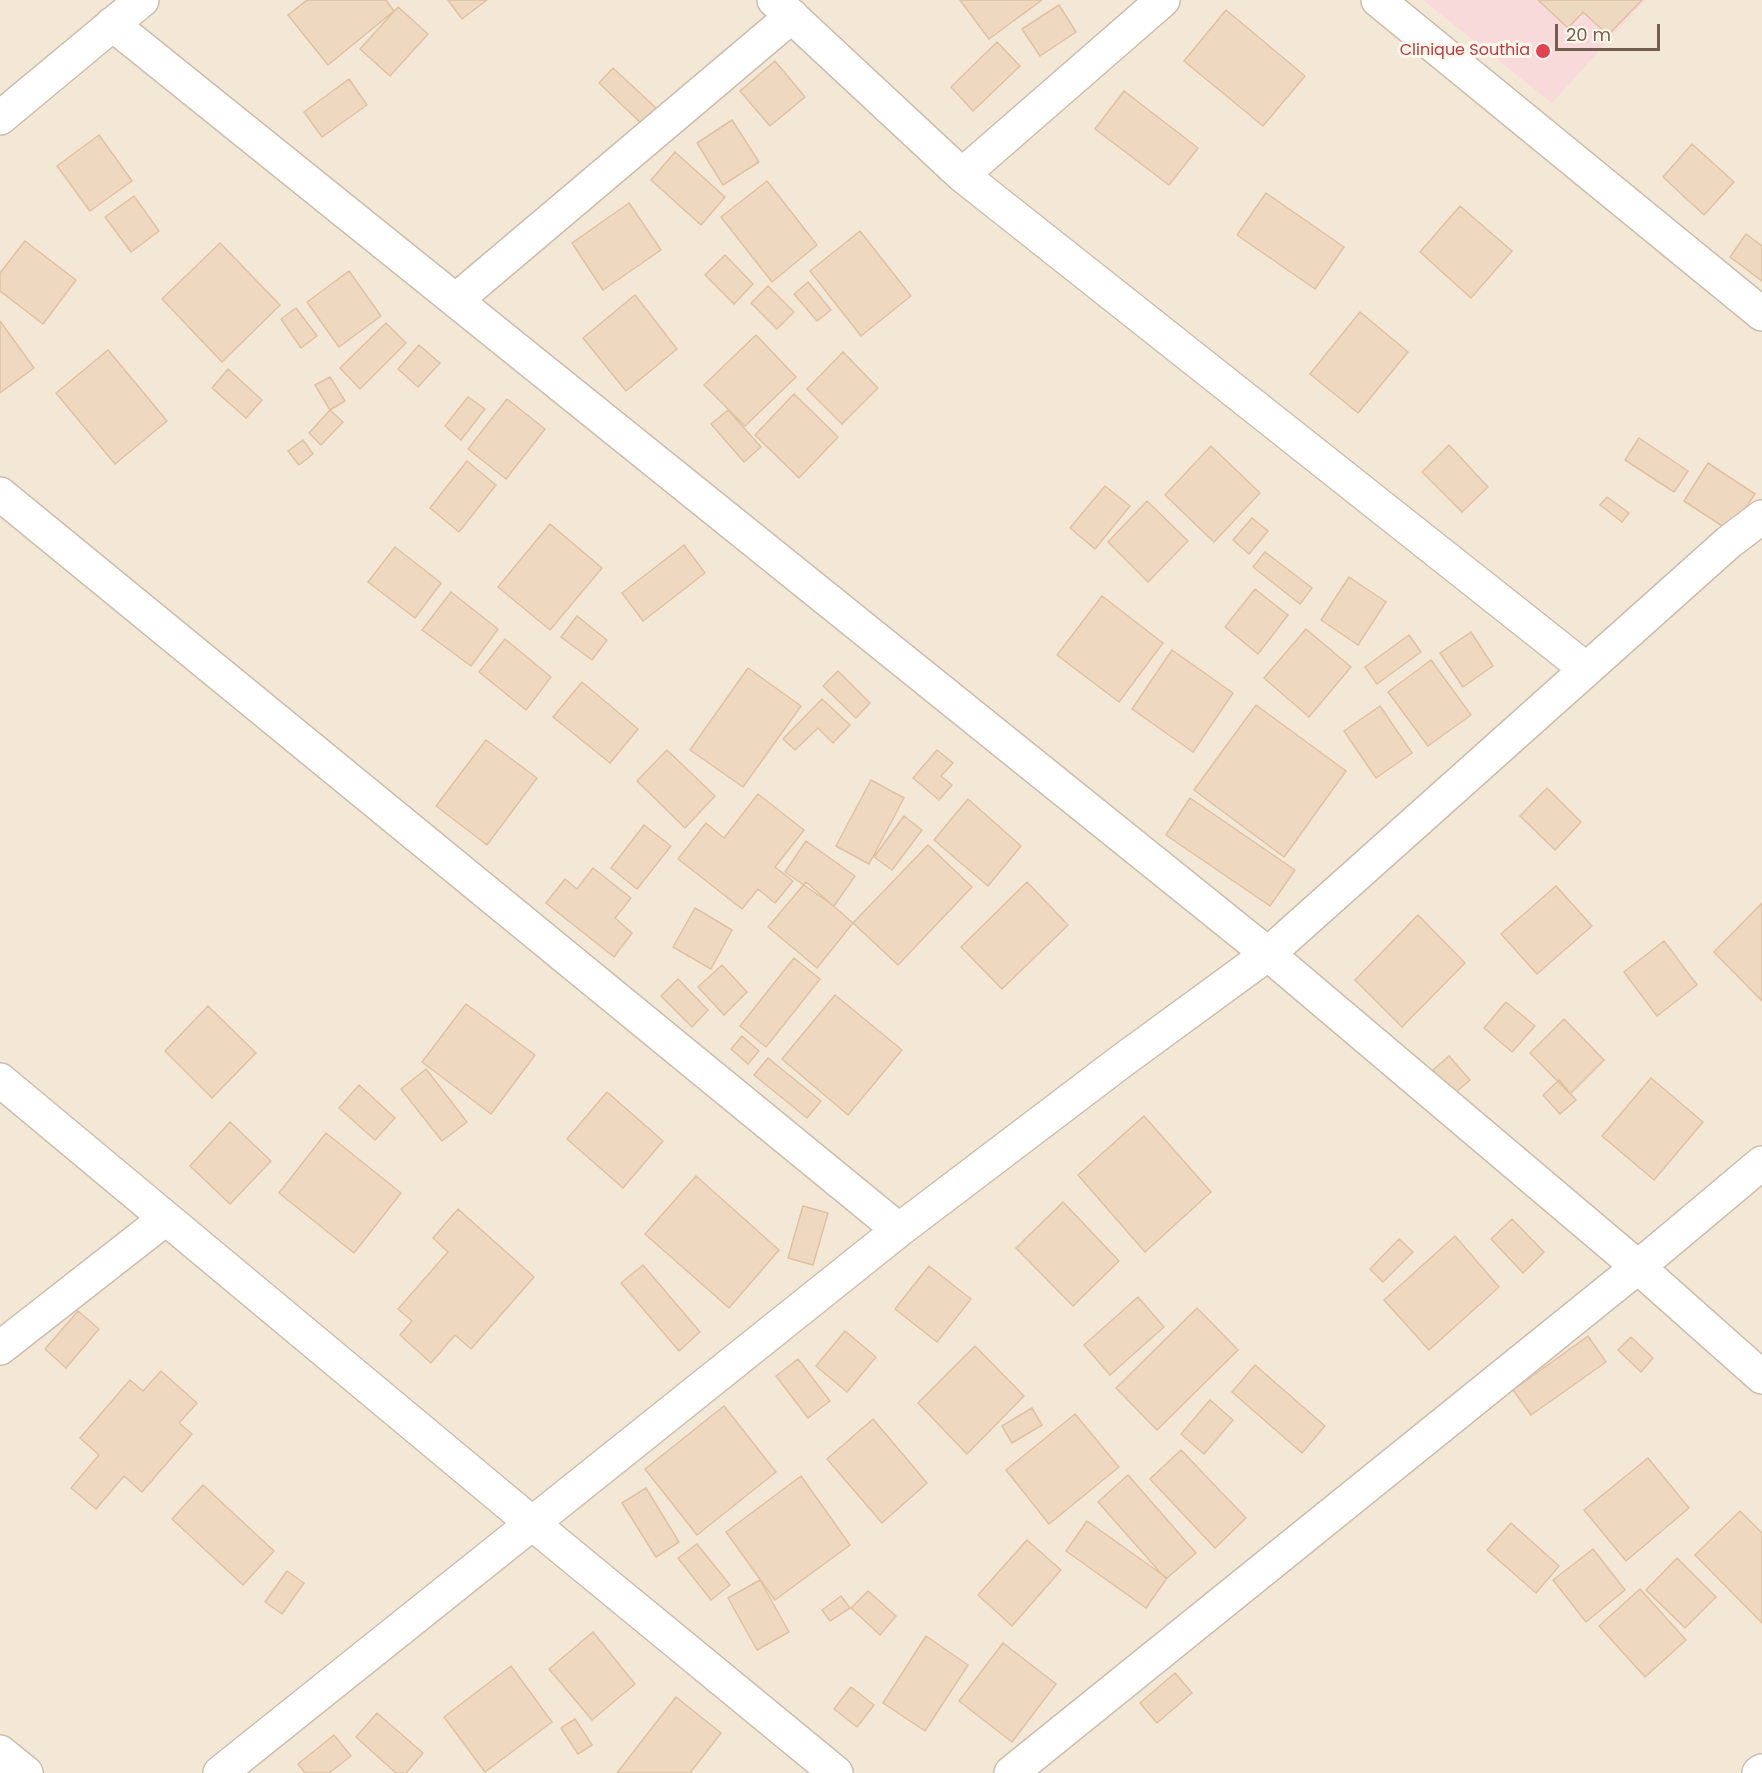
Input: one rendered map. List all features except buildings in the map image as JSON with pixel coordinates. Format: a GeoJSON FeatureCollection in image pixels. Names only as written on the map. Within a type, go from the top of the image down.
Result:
{"type":"FeatureCollection","features":[{"type":"Feature","properties":{"kind":"street"},"geometry":{"type":"LineString","coordinates":[[0,118],[142,0]]}},
{"type":"Feature","properties":{"kind":"street"},"geometry":{"type":"LineString","coordinates":[[962,175],[1163,0]]}},
{"type":"Feature","properties":{"kind":"street"},"geometry":{"type":"LineString","coordinates":[[1378,0],[1762,314]]}},
{"type":"Feature","properties":{"kind":"street"},"geometry":{"type":"LineString","coordinates":[[456,300],[783,8],[962,175],[1586,669]]}},
{"type":"Feature","properties":{"kind":"street"},"geometry":{"type":"LineString","coordinates":[[112,24],[1268,954],[1638,1267],[1762,1377]]}},
{"type":"Feature","properties":{"kind":"street"},"geometry":{"type":"LineString","coordinates":[[0,494],[899,1230]]}},
{"type":"Feature","properties":{"kind":"street"},"geometry":{"type":"LineString","coordinates":[[220,1773],[899,1230],[1268,954],[1729,542],[1762,517]]}},
{"type":"Feature","properties":{"kind":"street"},"geometry":{"type":"LineString","coordinates":[[0,1080],[836,1773]]}},
{"type":"Feature","properties":{"kind":"street"},"geometry":{"type":"LineString","coordinates":[[1011,1773],[1638,1267],[1762,1163]]}},
{"type":"Feature","properties":{"kind":"street"},"geometry":{"type":"LineString","coordinates":[[0,1348],[165,1219]]}},
{"type":"Feature","properties":{"kind":"street"},"geometry":{"type":"LineString","coordinates":[[0,1752],[26,1773]]}},
{"type":"Feature","properties":{"kind":"shaded area"},"geometry":{"type":"Polygon","coordinates":[[[0,0],[1762,0],[1762,1773],[0,1773],[0,0]]]}},
{"type":"Feature","properties":{"kind":"shaded area","name":"Clinique Southia"},"geometry":{"type":"Polygon","coordinates":[[[1423,0],[1645,0],[1552,103],[1423,0]]]}},
{"type":"Feature","properties":{"kind":"place","name":"Clinique Southia"},"geometry":{"type":"Point","coordinates":[1543,51]}}]}
